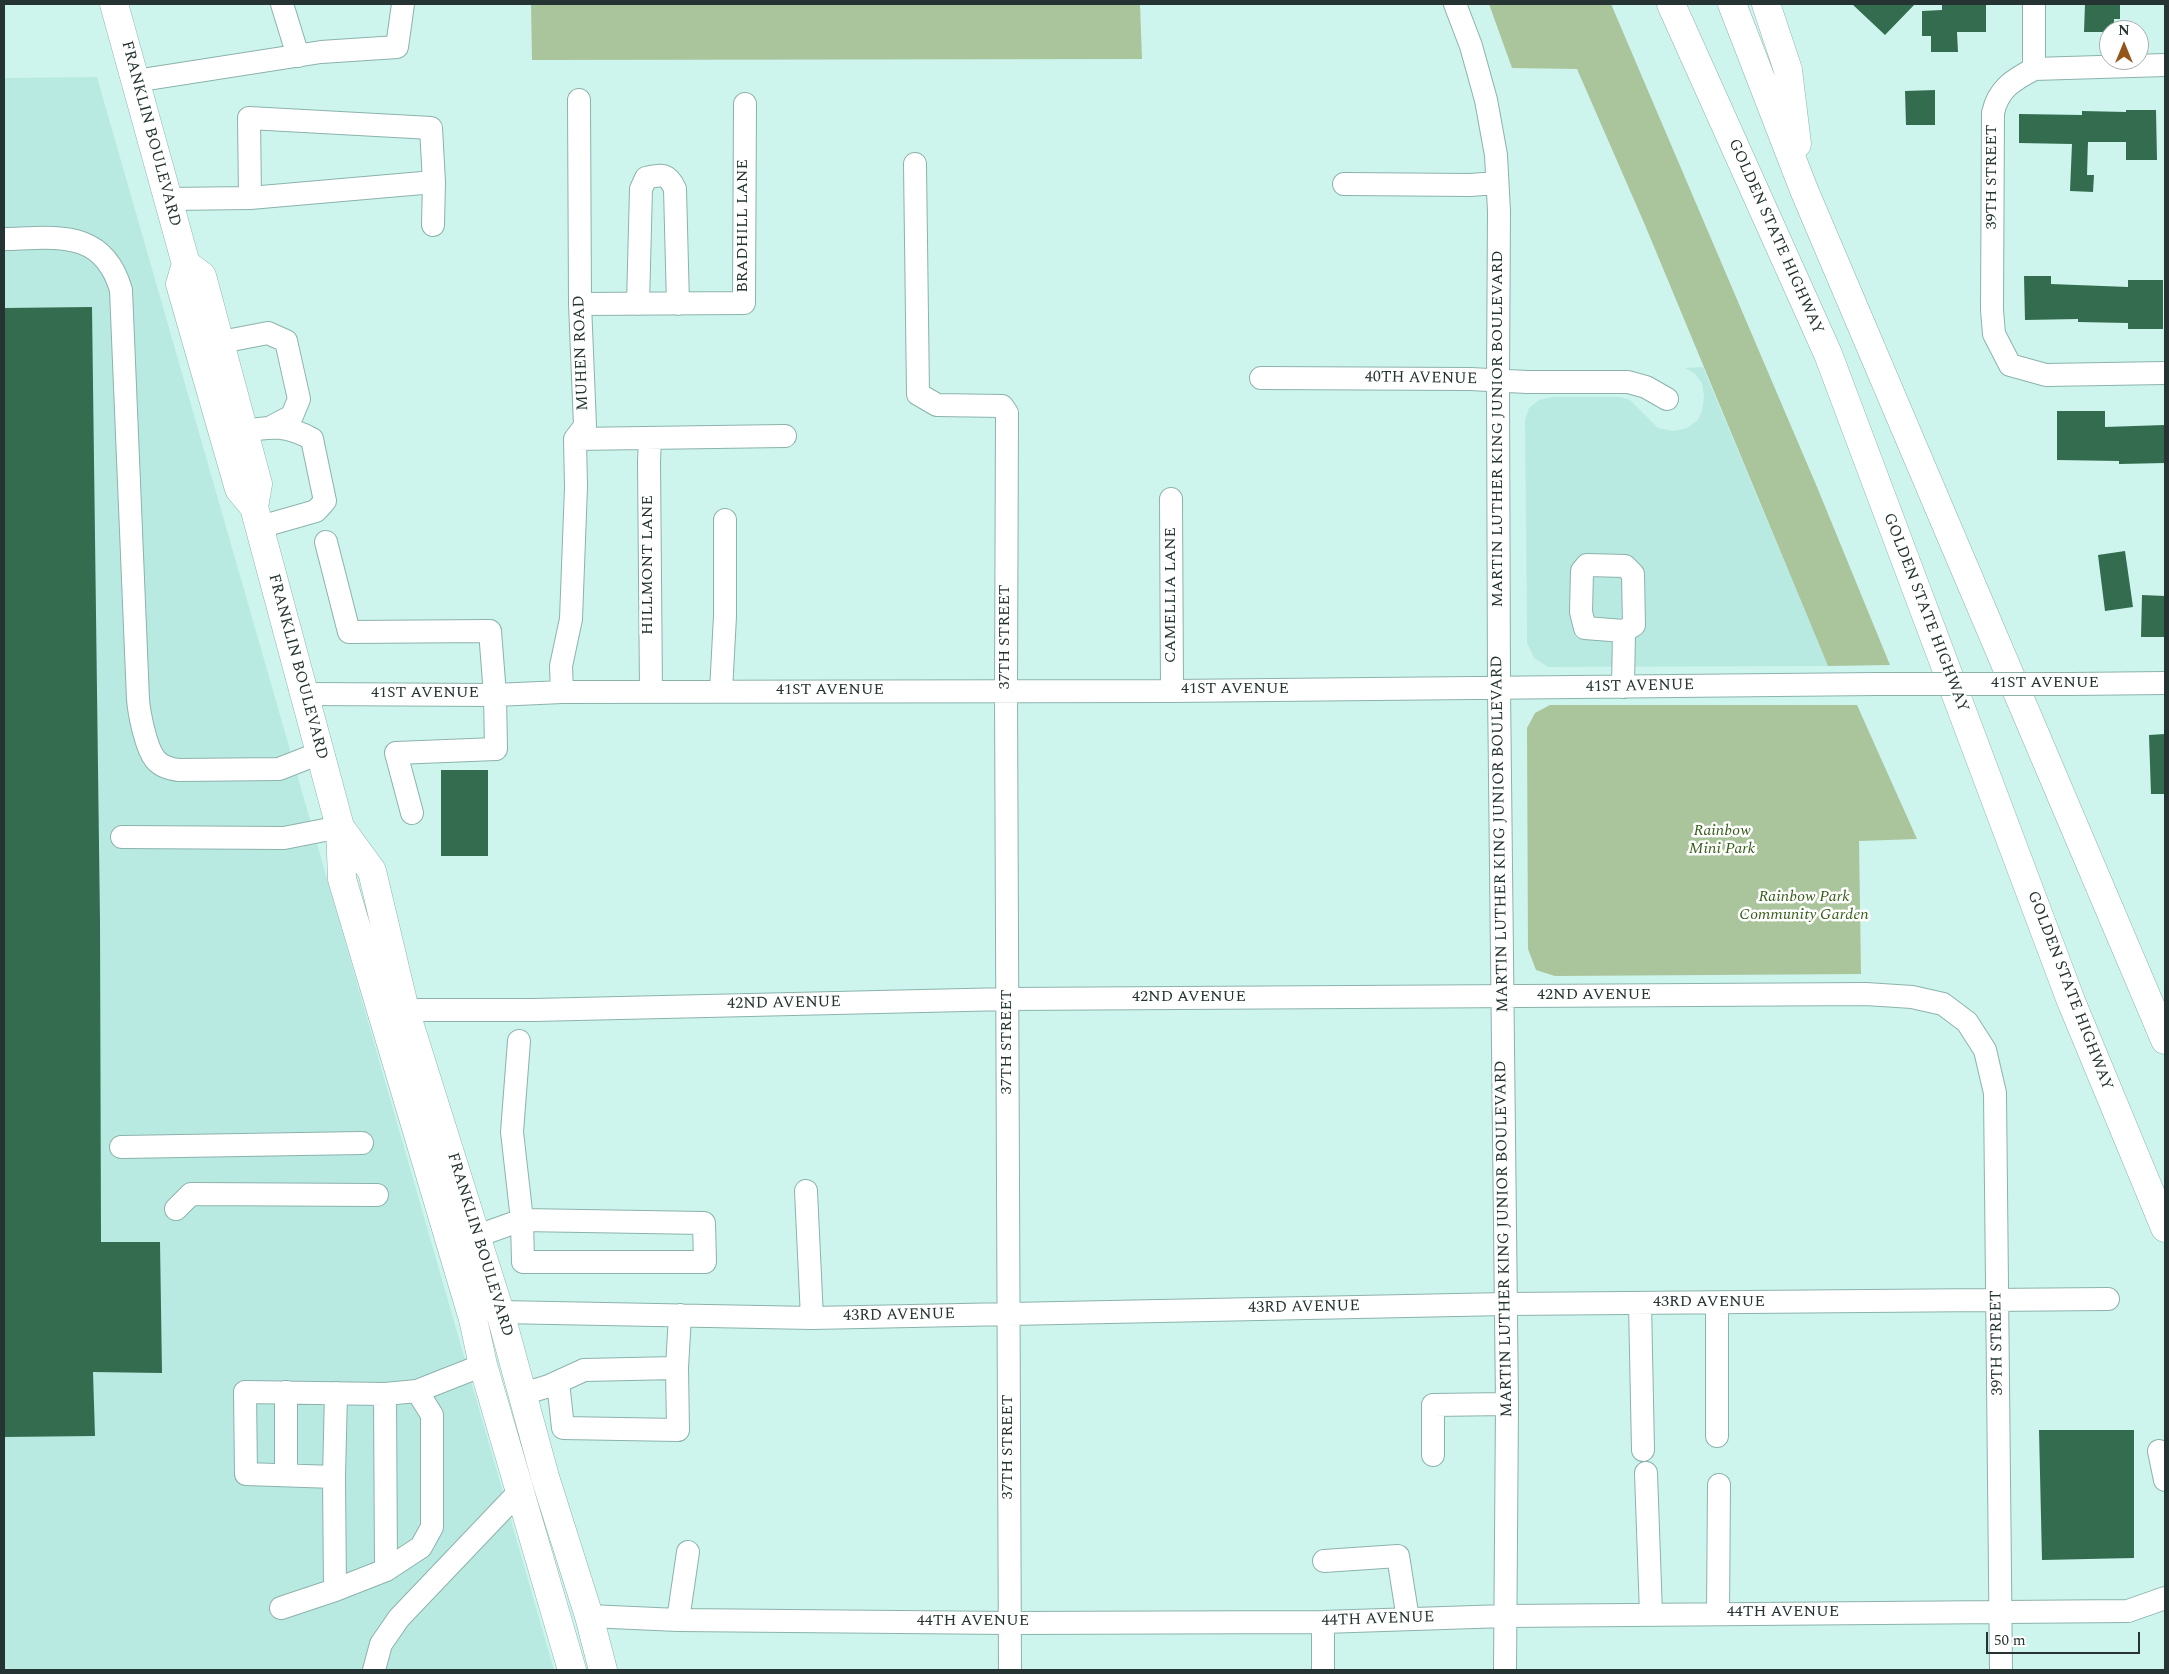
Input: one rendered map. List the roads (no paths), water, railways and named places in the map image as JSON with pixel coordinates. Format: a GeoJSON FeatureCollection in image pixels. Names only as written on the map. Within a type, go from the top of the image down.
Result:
{"type":"FeatureCollection","features":[{"type":"Feature","properties":{"kind":"main road","name":"FRANKLIN BOULEVARD"},"geometry":{"type":"LineString","coordinates":[[114,4],[186,264],[180,284],[239,490],[257,517]]}},
{"type":"Feature","properties":{"kind":"main road","name":"GOLDEN STATE HIGHWAY"},"geometry":{"type":"LineString","coordinates":[[1672,4],[1828,354],[2071,1000],[2165,1228]]}},
{"type":"Feature","properties":{"kind":"main road"},"geometry":{"type":"LineString","coordinates":[[1732,4],[1804,190],[2165,1040]]}},
{"type":"Feature","properties":{"kind":"main road"},"geometry":{"type":"LineString","coordinates":[[1766,4],[1788,70],[1804,190]]}},
{"type":"Feature","properties":{"kind":"main road","name":"FRANKLIN BOULEVARD"},"geometry":{"type":"LineString","coordinates":[[186,264],[202,276],[221,342],[258,484],[257,517],[340,827],[342,879],[473,1319],[483,1365],[572,1670]]}},
{"type":"Feature","properties":{"kind":"main road","name":"FRANKLIN BOULEVARD"},"geometry":{"type":"LineString","coordinates":[[340,827],[372,871],[405,1010],[500,1312],[545,1476],[589,1616],[603,1670]]}},
{"type":"Feature","properties":{"kind":"street"},"geometry":{"type":"LineString","coordinates":[[282,4],[298,56]]}},
{"type":"Feature","properties":{"kind":"street"},"geometry":{"type":"LineString","coordinates":[[135,81],[321,52],[397,47],[403,4]]}},
{"type":"Feature","properties":{"kind":"street","name":"MARTIN LUTHER KING JUNIOR BOULEVARD"},"geometry":{"type":"LineString","coordinates":[[1455,4],[1471,46],[1486,100],[1496,155],[1499,211],[1499,688],[1506,1304],[1505,1670]]}},
{"type":"Feature","properties":{"kind":"street"},"geometry":{"type":"LineString","coordinates":[[2034,4],[2034,69],[2165,65]]}},
{"type":"Feature","properties":{"kind":"street","name":"39TH STREET"},"geometry":{"type":"LineString","coordinates":[[2034,69],[2003,89],[1995,103],[1993,113],[1994,334],[2010,365],[2046,374],[2165,373]]}},
{"type":"Feature","properties":{"kind":"street","name":"MUHEN ROAD"},"geometry":{"type":"LineString","coordinates":[[562,692],[562,666],[571,619],[576,487],[575,439],[585,426],[580,304],[579,100]]}},
{"type":"Feature","properties":{"kind":"street","name":"BRADHILL LANE"},"geometry":{"type":"LineString","coordinates":[[580,304],[744,303],[745,104]]}},
{"type":"Feature","properties":{"kind":"street"},"geometry":{"type":"LineString","coordinates":[[250,198],[249,118],[431,128],[434,182],[433,225]]}},
{"type":"Feature","properties":{"kind":"street","name":"37TH STREET"},"geometry":{"type":"LineString","coordinates":[[915,164],[918,394],[936,405],[1002,406],[1007,413],[1006,691],[1010,1670]]}},
{"type":"Feature","properties":{"kind":"street"},"geometry":{"type":"LineString","coordinates":[[638,304],[641,189],[646,178],[656,175],[665,176],[671,180],[674,189],[678,304]]}},
{"type":"Feature","properties":{"kind":"street"},"geometry":{"type":"LineString","coordinates":[[168,199],[250,198],[434,182]]}},
{"type":"Feature","properties":{"kind":"street"},"geometry":{"type":"LineString","coordinates":[[1344,184],[1470,185],[1498,183]]}},
{"type":"Feature","properties":{"kind":"street"},"geometry":{"type":"LineString","coordinates":[[4,239],[72,239],[91,246],[106,258],[116,275],[121,290],[138,699],[140,719],[154,758],[166,768],[179,770],[279,769],[320,753]]}},
{"type":"Feature","properties":{"kind":"street"},"geometry":{"type":"LineString","coordinates":[[221,342],[268,333],[286,341],[300,400],[292,416],[273,426],[245,432]]}},
{"type":"Feature","properties":{"kind":"street","name":"40TH AVENUE"},"geometry":{"type":"LineString","coordinates":[[1261,378],[1628,382],[1646,387],[1667,399]]}},
{"type":"Feature","properties":{"kind":"street"},"geometry":{"type":"LineString","coordinates":[[257,517],[316,511],[325,501],[312,439],[299,432],[273,426]]}},
{"type":"Feature","properties":{"kind":"street"},"geometry":{"type":"LineString","coordinates":[[575,439],[785,436]]}},
{"type":"Feature","properties":{"kind":"street","name":"HILLMONT LANE"},"geometry":{"type":"LineString","coordinates":[[650,438],[649,615],[651,692]]}},
{"type":"Feature","properties":{"kind":"street","name":"CAMELLIA LANE"},"geometry":{"type":"LineString","coordinates":[[1171,499],[1172,691]]}},
{"type":"Feature","properties":{"kind":"street"},"geometry":{"type":"LineString","coordinates":[[721,691],[725,616],[725,520]]}},
{"type":"Feature","properties":{"kind":"street"},"geometry":{"type":"LineString","coordinates":[[326,542],[349,632],[490,631],[495,695],[496,749],[396,753],[412,813]]}},
{"type":"Feature","properties":{"kind":"street"},"geometry":{"type":"LineString","coordinates":[[1623,686],[1624,631]]}},
{"type":"Feature","properties":{"kind":"street","name":"41ST AVENUE"},"geometry":{"type":"LineString","coordinates":[[305,694],[495,695],[562,692],[721,691],[1172,691],[2165,683]]}},
{"type":"Feature","properties":{"kind":"street"},"geometry":{"type":"LineString","coordinates":[[122,837],[284,838],[340,827]]}},
{"type":"Feature","properties":{"kind":"street","name":"42ND AVENUE"},"geometry":{"type":"LineString","coordinates":[[405,1010],[534,1010],[1008,999],[1866,994],[1912,997],[1943,1004],[1966,1022]]}},
{"type":"Feature","properties":{"kind":"street","name":"39TH STREET"},"geometry":{"type":"LineString","coordinates":[[1966,1022],[1985,1050],[1996,1093],[2001,1670]]}},
{"type":"Feature","properties":{"kind":"street"},"geometry":{"type":"LineString","coordinates":[[476,1236],[522,1220],[704,1223],[705,1262],[523,1262],[522,1220],[512,1132],[519,1041]]}},
{"type":"Feature","properties":{"kind":"street"},"geometry":{"type":"LineString","coordinates":[[121,1147],[362,1143]]}},
{"type":"Feature","properties":{"kind":"street"},"geometry":{"type":"LineString","coordinates":[[806,1191],[812,1318]]}},
{"type":"Feature","properties":{"kind":"street"},"geometry":{"type":"LineString","coordinates":[[176,1208],[191,1194],[377,1194]]}},
{"type":"Feature","properties":{"kind":"street","name":"43RD AVENUE"},"geometry":{"type":"LineString","coordinates":[[500,1312],[812,1318],[1506,1304],[2108,1299]]}},
{"type":"Feature","properties":{"kind":"street"},"geometry":{"type":"LineString","coordinates":[[1640,1303],[1644,1450]]}},
{"type":"Feature","properties":{"kind":"street"},"geometry":{"type":"LineString","coordinates":[[1717,1303],[1717,1436]]}},
{"type":"Feature","properties":{"kind":"street"},"geometry":{"type":"LineString","coordinates":[[558,1382],[563,1428],[678,1430],[680,1315]]}},
{"type":"Feature","properties":{"kind":"street"},"geometry":{"type":"LineString","coordinates":[[334,1477],[246,1474],[245,1392],[385,1394],[417,1391],[483,1365]]}},
{"type":"Feature","properties":{"kind":"street"},"geometry":{"type":"LineString","coordinates":[[522,1394],[558,1382],[584,1370],[678,1368]]}},
{"type":"Feature","properties":{"kind":"street"},"geometry":{"type":"LineString","coordinates":[[281,1608],[386,1570],[421,1548],[432,1527],[432,1415],[417,1391]]}},
{"type":"Feature","properties":{"kind":"street"},"geometry":{"type":"LineString","coordinates":[[286,1392],[286,1475]]}},
{"type":"Feature","properties":{"kind":"street"},"geometry":{"type":"LineString","coordinates":[[335,1590],[334,1477],[336,1393]]}},
{"type":"Feature","properties":{"kind":"street"},"geometry":{"type":"LineString","coordinates":[[385,1394],[386,1570]]}},
{"type":"Feature","properties":{"kind":"street"},"geometry":{"type":"LineString","coordinates":[[1433,1455],[1433,1405],[1506,1404]]}},
{"type":"Feature","properties":{"kind":"street"},"geometry":{"type":"LineString","coordinates":[[2159,1451],[2165,1480]]}},
{"type":"Feature","properties":{"kind":"street"},"geometry":{"type":"LineString","coordinates":[[1646,1474],[1651,1614]]}},
{"type":"Feature","properties":{"kind":"street"},"geometry":{"type":"LineString","coordinates":[[1718,1614],[1719,1485]]}},
{"type":"Feature","properties":{"kind":"street"},"geometry":{"type":"LineString","coordinates":[[374,1670],[382,1644],[399,1618],[519,1492]]}},
{"type":"Feature","properties":{"kind":"street"},"geometry":{"type":"LineString","coordinates":[[421,1548],[444,1571]]}},
{"type":"Feature","properties":{"kind":"street"},"geometry":{"type":"LineString","coordinates":[[678,1620],[688,1552]]}},
{"type":"Feature","properties":{"kind":"street"},"geometry":{"type":"LineString","coordinates":[[1324,1561],[1398,1556],[1408,1619]]}},
{"type":"Feature","properties":{"kind":"street","name":"44TH AVENUE"},"geometry":{"type":"LineString","coordinates":[[589,1616],[678,1620],[1010,1623],[1323,1622],[1505,1616],[2128,1610],[2165,1598]]}},
{"type":"Feature","properties":{"kind":"street"},"geometry":{"type":"LineString","coordinates":[[1323,1622],[1323,1670]]}},
{"type":"Feature","properties":{"kind":"park label","name":"Rainbow Mini Park"},"geometry":{"type":"Point","coordinates":[1722,841]}},
{"type":"Feature","properties":{"kind":"park label","name":"Rainbow Park Community Garden"},"geometry":{"type":"Point","coordinates":[1804,907]}}]}
